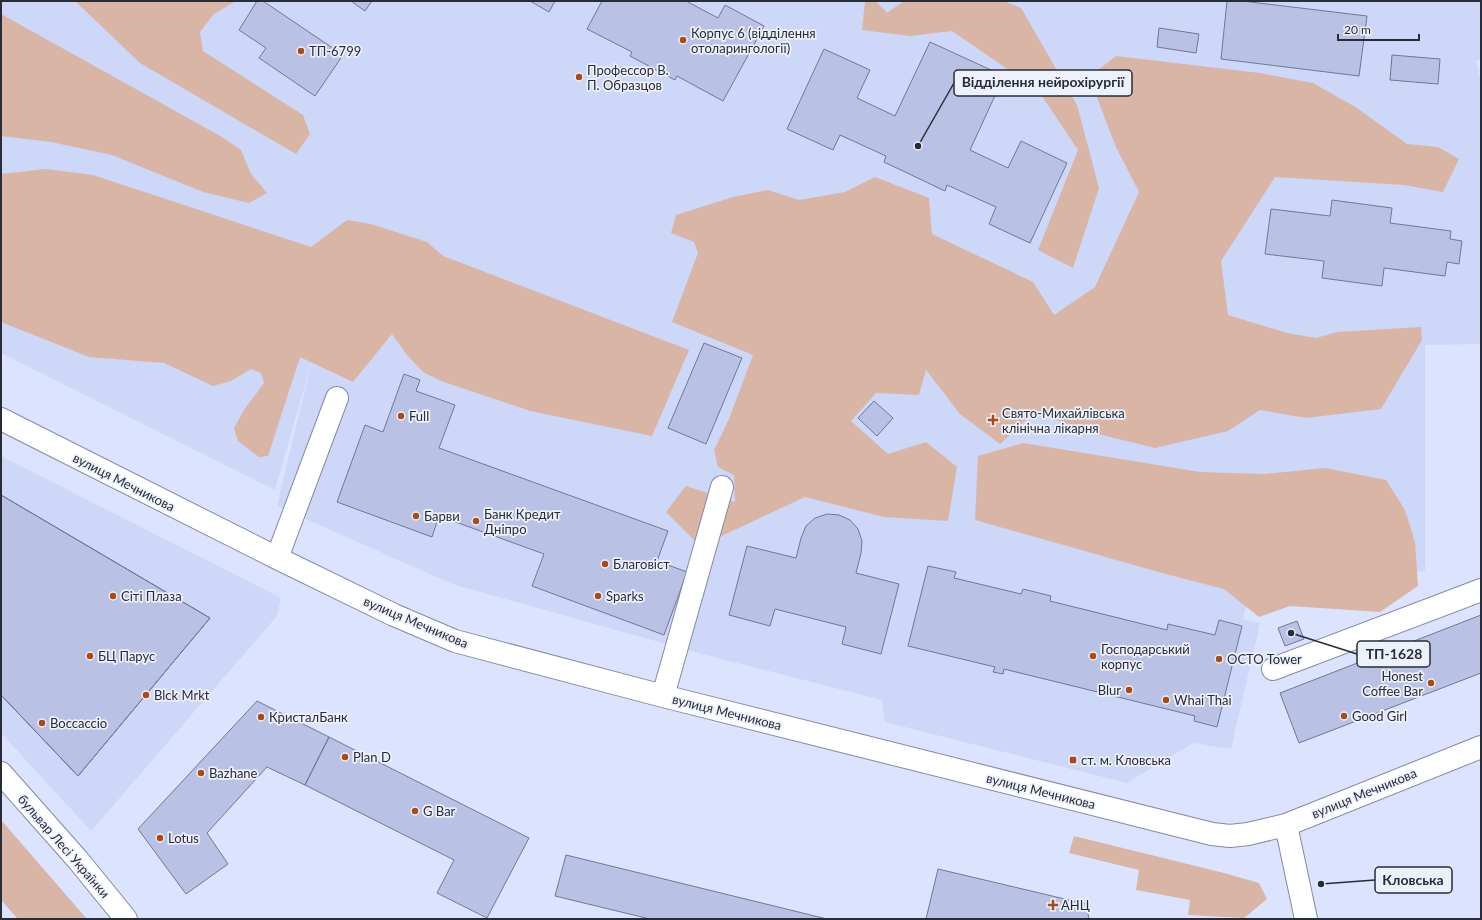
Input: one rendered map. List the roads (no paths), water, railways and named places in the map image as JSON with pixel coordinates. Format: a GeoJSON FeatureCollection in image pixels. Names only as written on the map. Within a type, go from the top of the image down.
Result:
{"type":"FeatureCollection","features":[{"type":"Feature","properties":{"kind":"street"},"geometry":{"type":"LineString","coordinates":[[277,558],[337,398]]}},
{"type":"Feature","properties":{"kind":"street","name":"вулиця Мечникова"},"geometry":{"type":"LineString","coordinates":[[1,419],[277,558],[394,615],[456,641],[663,696],[1212,834],[1230,836],[1248,834],[1286,824],[1481,747]]}},
{"type":"Feature","properties":{"kind":"street"},"geometry":{"type":"LineString","coordinates":[[663,696],[722,487]]}},
{"type":"Feature","properties":{"kind":"street"},"geometry":{"type":"LineString","coordinates":[[1273,669],[1481,590]]}},
{"type":"Feature","properties":{"kind":"street","name":"бульвар Лесі Українки"},"geometry":{"type":"LineString","coordinates":[[1,773],[78,860],[126,919]]}},
{"type":"Feature","properties":{"kind":"street"},"geometry":{"type":"LineString","coordinates":[[1286,824],[1306,919]]}},
{"type":"Feature","properties":{"kind":"place","name":"Корпус 6 (відділення отоларингології)"},"geometry":{"type":"Point","coordinates":[683,40]}},
{"type":"Feature","properties":{"kind":"place","name":"ТП-6799"},"geometry":{"type":"Point","coordinates":[301,51]}},
{"type":"Feature","properties":{"kind":"place","name":"Профессор В. П. Образцов"},"geometry":{"type":"Point","coordinates":[579,77]}},
{"type":"Feature","properties":{"kind":"place","name":"Відділення нейрохірургії"},"geometry":{"type":"Point","coordinates":[918,146]}},
{"type":"Feature","properties":{"kind":"place","name":"Full"},"geometry":{"type":"Point","coordinates":[401,416]}},
{"type":"Feature","properties":{"kind":"place","name":"Свято-Михайлівська клінічна лікарня"},"geometry":{"type":"Point","coordinates":[993,420]}},
{"type":"Feature","properties":{"kind":"place","name":"Барви"},"geometry":{"type":"Point","coordinates":[416,516]}},
{"type":"Feature","properties":{"kind":"place","name":"Банк Кредит Дніпро"},"geometry":{"type":"Point","coordinates":[476,521]}},
{"type":"Feature","properties":{"kind":"place","name":"Благовіст"},"geometry":{"type":"Point","coordinates":[605,564]}},
{"type":"Feature","properties":{"kind":"place","name":"Сіті Плаза"},"geometry":{"type":"Point","coordinates":[113,596]}},
{"type":"Feature","properties":{"kind":"place","name":"Sparks"},"geometry":{"type":"Point","coordinates":[598,596]}},
{"type":"Feature","properties":{"kind":"place","name":"ТП-1628"},"geometry":{"type":"Point","coordinates":[1291,633]}},
{"type":"Feature","properties":{"kind":"place","name":"БЦ Парус"},"geometry":{"type":"Point","coordinates":[90,656]}},
{"type":"Feature","properties":{"kind":"place","name":"Господарський корпус"},"geometry":{"type":"Point","coordinates":[1093,656]}},
{"type":"Feature","properties":{"kind":"place","name":"OCTO Tower"},"geometry":{"type":"Point","coordinates":[1219,659]}},
{"type":"Feature","properties":{"kind":"place","name":"Honest Coffee Bar"},"geometry":{"type":"Point","coordinates":[1431,683]}},
{"type":"Feature","properties":{"kind":"place","name":"Blur"},"geometry":{"type":"Point","coordinates":[1129,690]}},
{"type":"Feature","properties":{"kind":"place","name":"Blck Mrkt"},"geometry":{"type":"Point","coordinates":[146,695]}},
{"type":"Feature","properties":{"kind":"place","name":"Whai Thai"},"geometry":{"type":"Point","coordinates":[1166,700]}},
{"type":"Feature","properties":{"kind":"place","name":"Good Girl"},"geometry":{"type":"Point","coordinates":[1344,716]}},
{"type":"Feature","properties":{"kind":"place","name":"КристалБанк"},"geometry":{"type":"Point","coordinates":[261,717]}},
{"type":"Feature","properties":{"kind":"place","name":"Boccaccio"},"geometry":{"type":"Point","coordinates":[42,723]}},
{"type":"Feature","properties":{"kind":"place","name":"Plan D"},"geometry":{"type":"Point","coordinates":[345,757]}},
{"type":"Feature","properties":{"kind":"place","name":"ст. м. Кловська"},"geometry":{"type":"Point","coordinates":[1073,760]}},
{"type":"Feature","properties":{"kind":"place","name":"Bazhane"},"geometry":{"type":"Point","coordinates":[201,773]}},
{"type":"Feature","properties":{"kind":"place","name":"G Bar"},"geometry":{"type":"Point","coordinates":[415,811]}},
{"type":"Feature","properties":{"kind":"place","name":"Lotus"},"geometry":{"type":"Point","coordinates":[160,838]}},
{"type":"Feature","properties":{"kind":"place","name":"Кловська"},"geometry":{"type":"Point","coordinates":[1321,884]}},
{"type":"Feature","properties":{"kind":"place","name":"АНЦ"},"geometry":{"type":"Point","coordinates":[1053,905]}}]}
